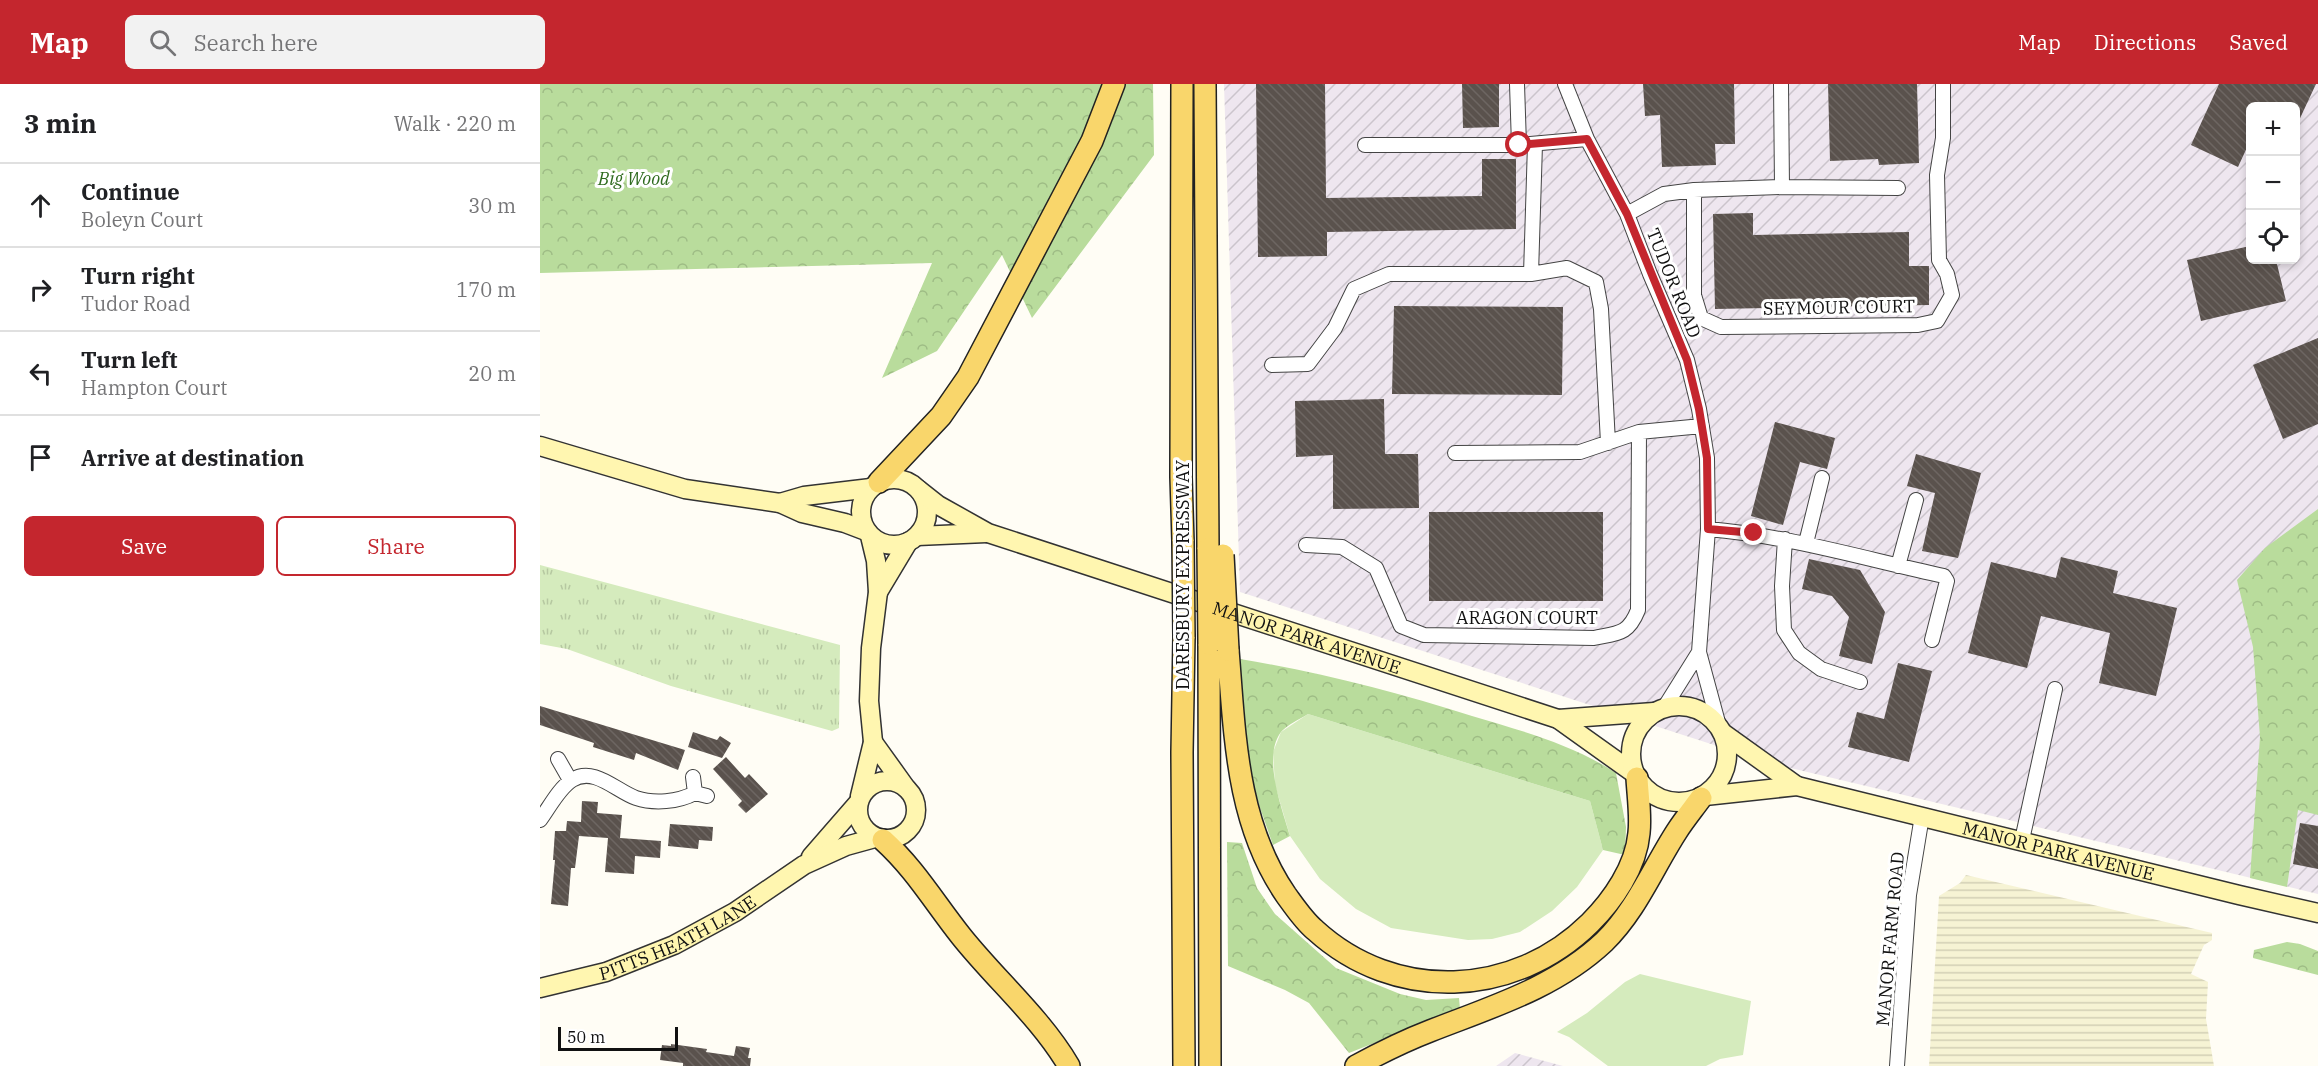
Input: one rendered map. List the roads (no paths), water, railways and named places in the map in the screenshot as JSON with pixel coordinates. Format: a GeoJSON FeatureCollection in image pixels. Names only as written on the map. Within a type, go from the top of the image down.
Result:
{"type":"FeatureCollection","features":[{"type":"Feature","properties":{"kind":"main road"},"geometry":{"type":"LineString","coordinates":[[875,485],[941,416],[968,377],[1092,141],[1114,84]]}},
{"type":"Feature","properties":{"kind":"main road","name":"DARESBURY EXPRESSWAY"},"geometry":{"type":"LineString","coordinates":[[1182,84],[1181,477],[1184,637],[1182,752],[1184,1066]]}},
{"type":"Feature","properties":{"kind":"main road","name":"DARESBURY EXPRESSWAY"},"geometry":{"type":"LineString","coordinates":[[1205,84],[1208,441],[1216,552],[1218,647],[1210,1066]]}},
{"type":"Feature","properties":{"kind":"main road"},"geometry":{"type":"LineString","coordinates":[[1218,647],[1244,801],[1260,850],[1286,894],[1314,929],[1344,952],[1383,972],[1422,982],[1469,981],[1508,974],[1545,959],[1574,939],[1600,913],[1621,885],[1634,854],[1639,833],[1636,776]]}},
{"type":"Feature","properties":{"kind":"main road"},"geometry":{"type":"LineString","coordinates":[[1356,1066],[1386,1049],[1550,982],[1576,965],[1604,941],[1626,915],[1677,832],[1703,797]]}},
{"type":"Feature","properties":{"kind":"main road"},"geometry":{"type":"LineString","coordinates":[[879,839],[904,859],[961,936],[1026,1008],[1069,1066]]}},
{"type":"Feature","properties":{"kind":"street"},"geometry":{"type":"LineString","coordinates":[[1517,84],[1519,145]]}},
{"type":"Feature","properties":{"kind":"street","name":"TUDOR ROAD"},"geometry":{"type":"LineString","coordinates":[[1565,84],[1587,139],[1627,214],[1687,360],[1707,458],[1708,529],[1699,652],[1721,729]]}},
{"type":"Feature","properties":{"kind":"street"},"geometry":{"type":"LineString","coordinates":[[1781,84],[1782,187]]}},
{"type":"Feature","properties":{"kind":"street","name":"SEYMOUR COURT"},"geometry":{"type":"LineString","coordinates":[[1694,189],[1694,295],[1701,318],[1721,327],[1918,325],[1937,321],[1952,295],[1947,274],[1939,260],[1937,175],[1943,138],[1942,84]]}},
{"type":"Feature","properties":{"kind":"street"},"geometry":{"type":"LineString","coordinates":[[1365,145],[1519,145],[1587,139]]}},
{"type":"Feature","properties":{"kind":"street"},"geometry":{"type":"LineString","coordinates":[[1531,274],[1535,144]]}},
{"type":"Feature","properties":{"kind":"street"},"geometry":{"type":"LineString","coordinates":[[1627,214],[1664,194],[1694,189],[1898,188]]}},
{"type":"Feature","properties":{"kind":"street"},"geometry":{"type":"LineString","coordinates":[[1272,366],[1308,364],[1335,328],[1354,289],[1389,274],[1531,274],[1567,268],[1596,282],[1601,309],[1608,443]]}},
{"type":"Feature","properties":{"kind":"street"},"geometry":{"type":"LineString","coordinates":[[1455,453],[1580,452],[1639,432],[1702,426]]}},
{"type":"Feature","properties":{"kind":"street","name":"ARAGON COURT"},"geometry":{"type":"LineString","coordinates":[[1306,544],[1342,547],[1376,568],[1401,626],[1424,635],[1594,638],[1621,632],[1632,624],[1638,610],[1639,432]]}},
{"type":"Feature","properties":{"kind":"street"},"geometry":{"type":"LineString","coordinates":[[540,446],[684,489],[780,503],[802,513],[837,520],[868,533],[888,545],[899,545],[913,539],[926,519],[927,508],[919,490],[901,479],[890,479],[875,485],[804,496],[780,503]]}},
{"type":"Feature","properties":{"kind":"street"},"geometry":{"type":"LineString","coordinates":[[1806,543],[1822,478]]}},
{"type":"Feature","properties":{"kind":"street"},"geometry":{"type":"LineString","coordinates":[[868,533],[862,523],[861,504],[875,485]]}},
{"type":"Feature","properties":{"kind":"street","name":"MANOR PARK AVENUE"},"geometry":{"type":"LineString","coordinates":[[919,490],[938,505],[988,533],[1558,719],[1636,776]]}},
{"type":"Feature","properties":{"kind":"street"},"geometry":{"type":"LineString","coordinates":[[1898,566],[1916,500]]}},
{"type":"Feature","properties":{"kind":"street"},"geometry":{"type":"LineString","coordinates":[[1708,529],[1754,533],[1806,543],[1944,576],[1947,581],[1932,640]]}},
{"type":"Feature","properties":{"kind":"street","name":"PITTS HEATH LANE"},"geometry":{"type":"LineString","coordinates":[[804,865],[835,832],[859,800],[873,742],[870,700],[871,658],[878,592],[876,561],[868,533]]}},
{"type":"Feature","properties":{"kind":"street","name":"MANOR PARK AVENUE"},"geometry":{"type":"LineString","coordinates":[[913,539],[988,533]]}},
{"type":"Feature","properties":{"kind":"street","name":"PITTS HEATH LANE"},"geometry":{"type":"LineString","coordinates":[[878,592],[913,539]]}},
{"type":"Feature","properties":{"kind":"street"},"geometry":{"type":"LineString","coordinates":[[1785,539],[1782,586],[1784,630],[1799,653],[1821,669],[1860,682]]}},
{"type":"Feature","properties":{"kind":"street","name":"TUDOR ROAD"},"geometry":{"type":"LineString","coordinates":[[1659,710],[1699,652]]}},
{"type":"Feature","properties":{"kind":"street"},"geometry":{"type":"LineString","coordinates":[[2022,840],[2055,689]]}},
{"type":"Feature","properties":{"kind":"street"},"geometry":{"type":"LineString","coordinates":[[1679,705],[1694,708],[1708,715],[1721,729],[1728,746],[1726,767],[1716,786],[1703,797],[1687,802],[1665,800],[1646,790],[1636,776],[1631,760],[1631,746],[1639,727],[1659,710],[1679,705]]}},
{"type":"Feature","properties":{"kind":"street","name":"MANOR PARK AVENUE"},"geometry":{"type":"LineString","coordinates":[[1558,719],[1659,710]]}},
{"type":"Feature","properties":{"kind":"street","name":"MANOR PARK AVENUE"},"geometry":{"type":"LineString","coordinates":[[1721,729],[1797,786]]}},
{"type":"Feature","properties":{"kind":"street"},"geometry":{"type":"LineString","coordinates":[[873,742],[906,788],[916,803],[914,822],[902,836],[879,839],[862,827],[857,812],[859,800],[873,784],[890,781],[906,788]]}},
{"type":"Feature","properties":{"kind":"street"},"geometry":{"type":"LineString","coordinates":[[558,759],[570,780]]}},
{"type":"Feature","properties":{"kind":"street"},"geometry":{"type":"LineString","coordinates":[[540,820],[570,780],[582,776],[600,778],[637,798],[657,802],[701,795],[693,777]]}},
{"type":"Feature","properties":{"kind":"street","name":"MANOR PARK AVENUE"},"geometry":{"type":"LineString","coordinates":[[1703,797],[1797,786],[2318,913]]}},
{"type":"Feature","properties":{"kind":"street","name":"MANOR FARM ROAD"},"geometry":{"type":"LineString","coordinates":[[1897,1066],[1909,895],[1922,816]]}},
{"type":"Feature","properties":{"kind":"street","name":"PITTS HEATH LANE"},"geometry":{"type":"LineString","coordinates":[[540,988],[606,972],[674,945],[735,912],[804,865],[846,846],[879,839]]}},
{"type":"Feature","properties":{"kind":"park label","name":"Big Wood"},"geometry":{"type":"Point","coordinates":[634,178]}}]}
